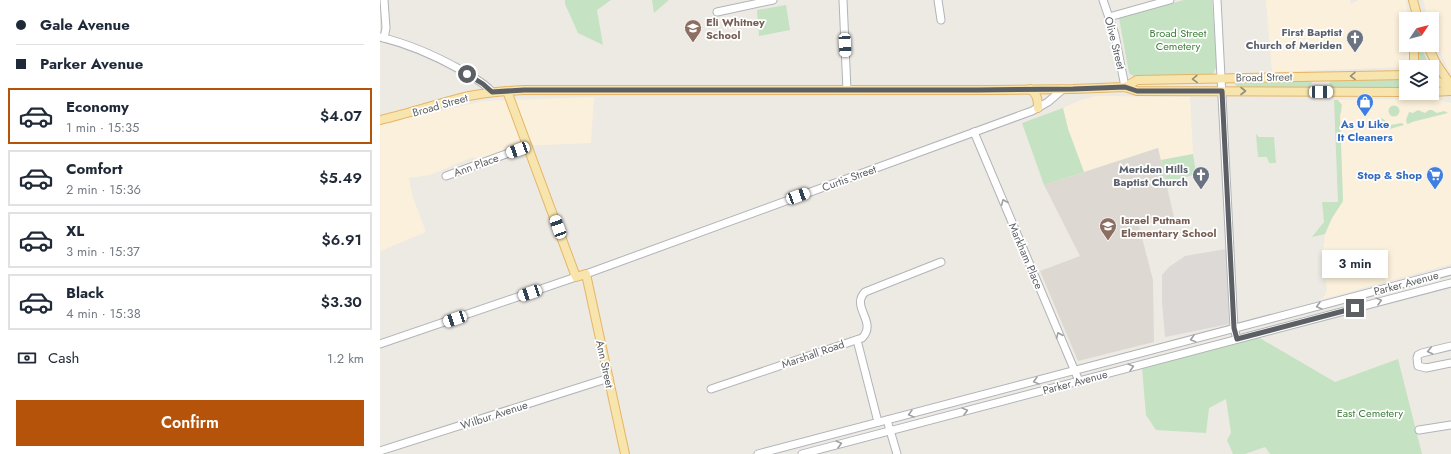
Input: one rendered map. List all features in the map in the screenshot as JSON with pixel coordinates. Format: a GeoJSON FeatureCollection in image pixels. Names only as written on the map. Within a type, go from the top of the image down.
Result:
{"type":"FeatureCollection","features":[{"type":"Feature","properties":{"kind":"main road"},"geometry":{"type":"LineString","coordinates":[[1412,12],[1413,0]]}},
{"type":"Feature","properties":{"kind":"main road"},"geometry":{"type":"LineString","coordinates":[[1413,0],[1416,12]]}},
{"type":"Feature","properties":{"kind":"main road"},"geometry":{"type":"LineString","coordinates":[[1430,52],[1451,87]]}},
{"type":"Feature","properties":{"kind":"main road"},"geometry":{"type":"LineString","coordinates":[[1392,75],[1399,72]]}},
{"type":"Feature","properties":{"kind":"main road","name":"Broad Street"},"geometry":{"type":"LineString","coordinates":[[1125,87],[1137,80],[1399,75]]}},
{"type":"Feature","properties":{"kind":"main road"},"geometry":{"type":"LineString","coordinates":[[1320,76],[1321,92]]}},
{"type":"Feature","properties":{"kind":"main road"},"geometry":{"type":"LineString","coordinates":[[1439,81],[1451,87]]}},
{"type":"Feature","properties":{"kind":"main road","name":"Broad Street"},"geometry":{"type":"LineString","coordinates":[[380,120],[408,114],[461,98],[492,92],[507,91],[1063,89],[1125,87],[1137,91],[1399,92]]}},
{"type":"Feature","properties":{"kind":"main road"},"geometry":{"type":"LineString","coordinates":[[1030,89],[1035,92],[1037,96],[1038,108]]}},
{"type":"Feature","properties":{"kind":"main road"},"geometry":{"type":"LineString","coordinates":[[507,91],[576,277],[586,274]]}},
{"type":"Feature","properties":{"kind":"main road"},"geometry":{"type":"LineString","coordinates":[[1439,92],[1451,91]]}},
{"type":"Feature","properties":{"kind":"main road","name":"Ann Street"},"geometry":{"type":"LineString","coordinates":[[586,274],[625,454]]}},
{"type":"Feature","properties":{"kind":"street"},"geometry":{"type":"LineString","coordinates":[[384,0],[386,28],[382,38],[416,48],[443,60],[478,80],[492,92]]}},
{"type":"Feature","properties":{"kind":"street"},"geometry":{"type":"LineString","coordinates":[[717,12],[773,0]]}},
{"type":"Feature","properties":{"kind":"street"},"geometry":{"type":"LineString","coordinates":[[843,0],[847,90]]}},
{"type":"Feature","properties":{"kind":"street"},"geometry":{"type":"LineString","coordinates":[[938,0],[941,20]]}},
{"type":"Feature","properties":{"kind":"street","name":"Olive Street"},"geometry":{"type":"LineString","coordinates":[[1103,0],[1119,52],[1125,87]]}},
{"type":"Feature","properties":{"kind":"street"},"geometry":{"type":"LineString","coordinates":[[1109,17],[1170,0]]}},
{"type":"Feature","properties":{"kind":"street"},"geometry":{"type":"LineString","coordinates":[[1218,0],[1234,328],[1237,339]]}},
{"type":"Feature","properties":{"kind":"street","name":"Curtis Street"},"geometry":{"type":"LineString","coordinates":[[586,274],[1038,108],[1063,89]]}},
{"type":"Feature","properties":{"kind":"street","name":"Markham Place"},"geometry":{"type":"LineString","coordinates":[[974,132],[1079,381]]}},
{"type":"Feature","properties":{"kind":"street","name":"Ann Place"},"geometry":{"type":"LineString","coordinates":[[446,176],[528,146]]}},
{"type":"Feature","properties":{"kind":"street"},"geometry":{"type":"LineString","coordinates":[[856,340],[862,338],[868,330],[868,325],[860,300],[861,295],[865,292],[941,262]]}},
{"type":"Feature","properties":{"kind":"street","name":"Parker Avenue"},"geometry":{"type":"LineString","coordinates":[[758,454],[1451,271]]}},
{"type":"Feature","properties":{"kind":"street"},"geometry":{"type":"LineString","coordinates":[[380,344],[576,277]]}},
{"type":"Feature","properties":{"kind":"street","name":"Parker Avenue"},"geometry":{"type":"LineString","coordinates":[[804,442],[804,453],[1451,283]]}},
{"type":"Feature","properties":{"kind":"street"},"geometry":{"type":"LineString","coordinates":[[1338,301],[1341,311]]}},
{"type":"Feature","properties":{"kind":"street","name":"Marshall Road"},"geometry":{"type":"LineString","coordinates":[[711,389],[856,340],[878,422]]}},
{"type":"Feature","properties":{"kind":"street"},"geometry":{"type":"LineString","coordinates":[[1451,346],[1422,353],[1416,358],[1418,366],[1421,368],[1451,363]]}},
{"type":"Feature","properties":{"kind":"street"},"geometry":{"type":"LineString","coordinates":[[1162,348],[1165,358]]}},
{"type":"Feature","properties":{"kind":"street","name":"Wilbur Avenue"},"geometry":{"type":"LineString","coordinates":[[380,451],[608,378]]}},
{"type":"Feature","properties":{"kind":"street"},"geometry":{"type":"LineString","coordinates":[[982,395],[984,406]]}},
{"type":"Feature","properties":{"kind":"street"},"geometry":{"type":"LineString","coordinates":[[887,420],[897,454]]}},
{"type":"Feature","properties":{"kind":"street"},"geometry":{"type":"LineString","coordinates":[[1419,430],[1451,424]]}},
{"type":"Feature","properties":{"kind":"shaded area"},"geometry":{"type":"Polygon","coordinates":[[[1266,0],[1350,0],[1351,4],[1359,0],[1406,0],[1407,12],[1399,12],[1399,52],[1411,52],[1409,60],[1399,60],[1399,67],[1272,72],[1266,0]]]}},
{"type":"Feature","properties":{"kind":"shaded area"},"geometry":{"type":"Polygon","coordinates":[[[1423,0],[1451,0],[1451,73],[1448,70],[1439,48],[1439,12],[1426,12],[1423,0]]]}},
{"type":"Feature","properties":{"kind":"shaded area"},"geometry":{"type":"Polygon","coordinates":[[[1095,96],[1190,97],[1193,154],[1161,160],[1158,148],[1084,172],[1068,129],[1063,108],[1078,101],[1095,96]]]}},
{"type":"Feature","properties":{"kind":"shaded area"},"geometry":{"type":"Polygon","coordinates":[[[594,97],[591,143],[521,146],[479,160],[473,157],[430,175],[409,178],[412,195],[426,232],[380,251],[380,124],[484,101],[594,97]]]}},
{"type":"Feature","properties":{"kind":"shaded area"},"geometry":{"type":"Polygon","coordinates":[[[1362,99],[1439,100],[1451,103],[1451,264],[1319,300],[1324,297],[1327,290],[1322,259],[1325,234],[1332,218],[1343,201],[1340,116],[1342,110],[1338,100],[1334,100],[1362,99]]]}},
{"type":"Feature","properties":{"kind":"shaded area","name":"Israel Putnam Elementary School"},"geometry":{"type":"Polygon","coordinates":[[[1158,148],[1174,217],[1139,226],[1153,280],[1154,342],[1078,361],[1040,271],[1080,256],[1044,185],[1158,148]]]}},
{"type":"Feature","properties":{"kind":"shaded area"},"geometry":{"type":"Polygon","coordinates":[[[1226,249],[1229,324],[1165,337],[1162,302],[1162,275],[1169,267],[1185,256],[1226,249]]]}},
{"type":"Feature","properties":{"kind":"green space"},"geometry":{"type":"Polygon","coordinates":[[[565,0],[611,0],[597,10],[603,45],[578,33],[565,4],[565,0]]]}},
{"type":"Feature","properties":{"kind":"green space"},"geometry":{"type":"Polygon","coordinates":[[[652,0],[669,0],[654,13],[652,0]]]}},
{"type":"Feature","properties":{"kind":"green space","name":"Broad Street Cemetery"},"geometry":{"type":"Polygon","coordinates":[[[1184,0],[1212,0],[1217,66],[1212,75],[1133,76],[1129,73],[1119,18],[1184,0]]]}},
{"type":"Feature","properties":{"kind":"green space"},"geometry":{"type":"Polygon","coordinates":[[[786,5],[790,30],[759,36],[757,10],[786,5]]]}},
{"type":"Feature","properties":{"kind":"green space"},"geometry":{"type":"Polygon","coordinates":[[[1417,52],[1423,52],[1427,60],[1418,60],[1417,52]]]}},
{"type":"Feature","properties":{"kind":"green space"},"geometry":{"type":"Polygon","coordinates":[[[1399,79],[1399,87],[1331,87],[1329,84],[1331,80],[1399,79]]]}},
{"type":"Feature","properties":{"kind":"green space"},"geometry":{"type":"Polygon","coordinates":[[[1310,80],[1312,83],[1309,87],[1238,87],[1235,85],[1236,82],[1310,80]]]}},
{"type":"Feature","properties":{"kind":"green space"},"geometry":{"type":"Polygon","coordinates":[[[1334,100],[1338,100],[1342,105],[1340,116],[1343,201],[1332,218],[1325,234],[1312,237],[1324,222],[1322,202],[1338,202],[1334,100]]]}},
{"type":"Feature","properties":{"kind":"green space"},"geometry":{"type":"Polygon","coordinates":[[[1392,106],[1396,106],[1398,107],[1398,115],[1392,116],[1389,113],[1389,109],[1392,106]]]}},
{"type":"Feature","properties":{"kind":"green space"},"geometry":{"type":"Polygon","coordinates":[[[1063,108],[1068,129],[1084,172],[1044,185],[1022,123],[1063,108]]]}},
{"type":"Feature","properties":{"kind":"green space"},"geometry":{"type":"Polygon","coordinates":[[[1418,110],[1425,113],[1429,110],[1437,113],[1444,111],[1448,113],[1407,124],[1406,120],[1409,112],[1413,113],[1418,110]]]}},
{"type":"Feature","properties":{"kind":"green space"},"geometry":{"type":"Polygon","coordinates":[[[1382,118],[1390,125],[1402,123],[1404,125],[1386,130],[1381,119],[1382,118]]]}},
{"type":"Feature","properties":{"kind":"green space"},"geometry":{"type":"Polygon","coordinates":[[[1256,134],[1259,137],[1274,137],[1276,163],[1269,163],[1267,157],[1258,157],[1256,134]]]}},
{"type":"Feature","properties":{"kind":"green space"},"geometry":{"type":"Polygon","coordinates":[[[1193,154],[1196,174],[1166,183],[1161,160],[1193,154]]]}},
{"type":"Feature","properties":{"kind":"green space","name":"East Cemetery"},"geometry":{"type":"Polygon","coordinates":[[[1258,337],[1335,382],[1398,359],[1422,454],[1270,454],[1265,447],[1245,454],[1233,454],[1227,440],[1231,433],[1226,399],[1209,408],[1206,433],[1156,430],[1146,415],[1142,368],[1258,337]]]}},
{"type":"Feature","properties":{"kind":"place","name":"Eli Whitney School"},"geometry":{"type":"Point","coordinates":[693,43]}},
{"type":"Feature","properties":{"kind":"place","name":"First Baptist Church of Meriden"},"geometry":{"type":"Point","coordinates":[1355,53]}},
{"type":"Feature","properties":{"kind":"place","name":"As U Like It Cleaners"},"geometry":{"type":"Point","coordinates":[1365,117]}},
{"type":"Feature","properties":{"kind":"place","name":"Meriden Hills Baptist Church"},"geometry":{"type":"Point","coordinates":[1201,190]}},
{"type":"Feature","properties":{"kind":"place","name":"Stop & Shop"},"geometry":{"type":"Point","coordinates":[1435,190]}},
{"type":"Feature","properties":{"kind":"place","name":"Israel Putnam Elementary School"},"geometry":{"type":"Point","coordinates":[1108,241]}},
{"type":"Feature","properties":{"kind":"route"},"geometry":{"type":"LineString","coordinates":[[467,74],[478,80],[492,92],[524,90],[1073,89],[1125,87],[1137,91],[1222,91],[1234,328],[1237,339],[1355,308]]}}]}
